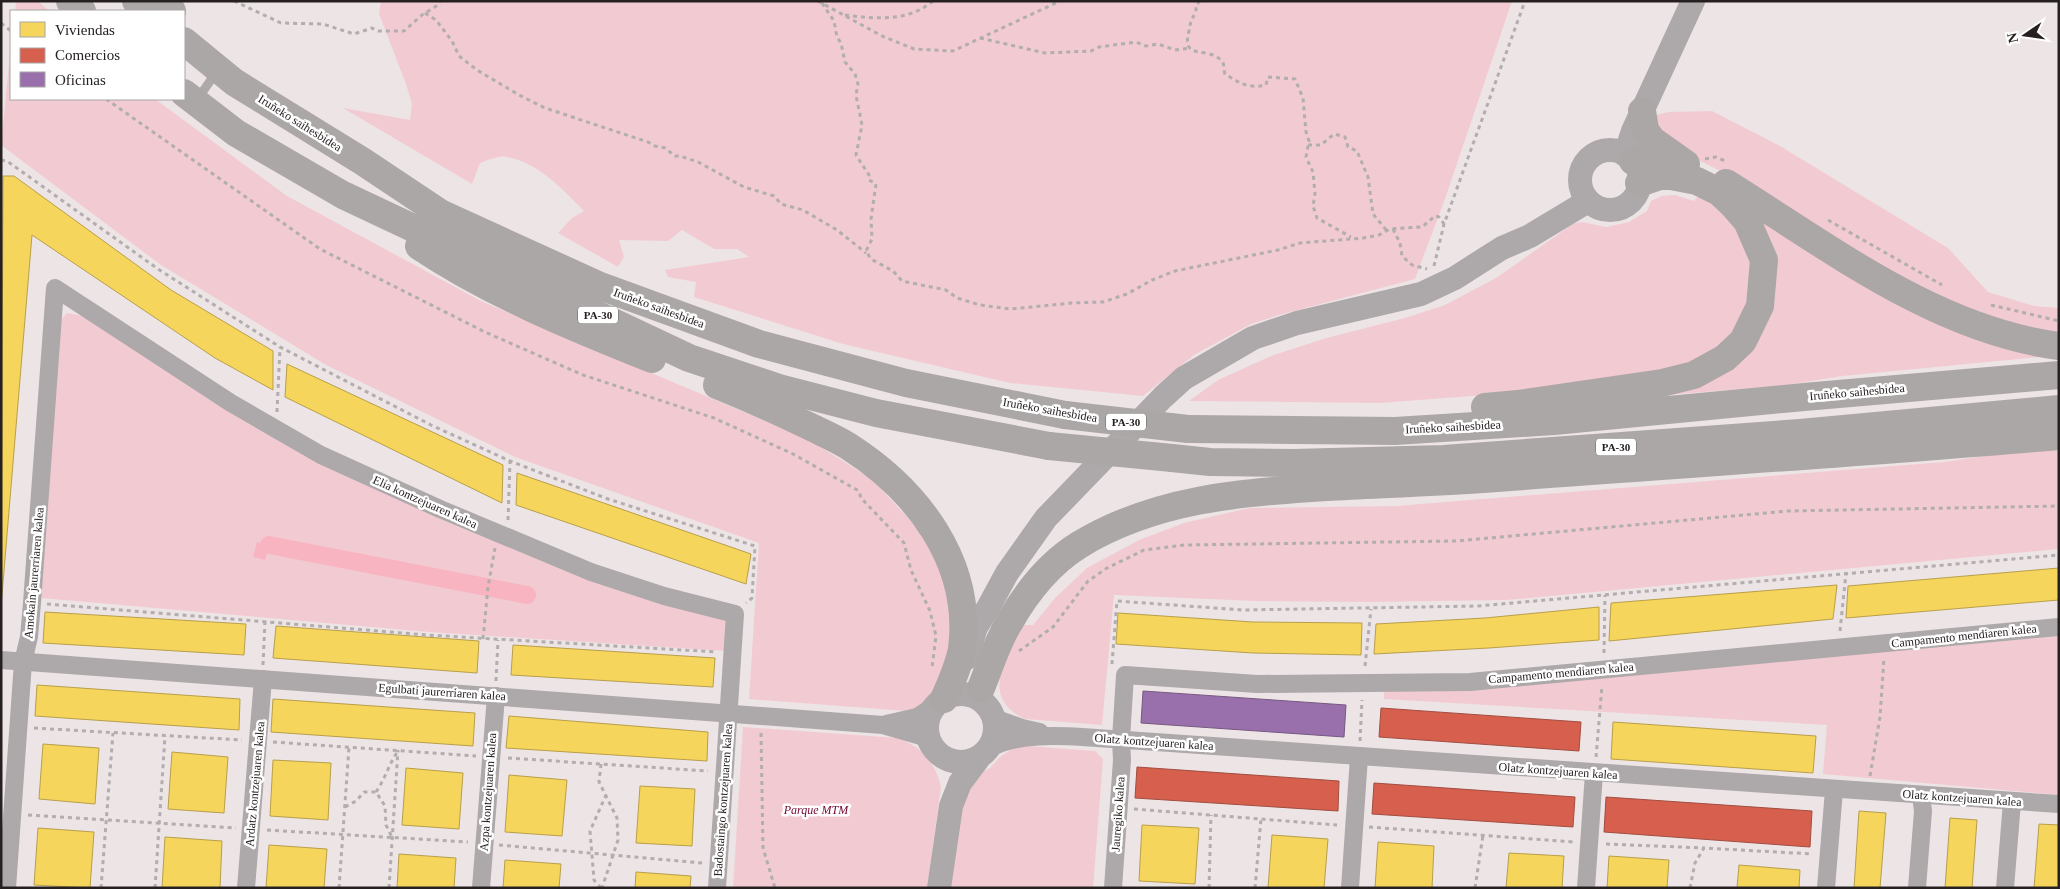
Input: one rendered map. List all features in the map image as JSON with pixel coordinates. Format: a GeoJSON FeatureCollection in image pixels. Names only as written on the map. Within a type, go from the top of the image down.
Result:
{"type":"FeatureCollection","features":[{"type":"Feature","properties":{"kind":"highway"},"geometry":{"type":"LineString","coordinates":[[70,1],[81,10]]}},
{"type":"Feature","properties":{"kind":"highway"},"geometry":{"type":"LineString","coordinates":[[136,1],[147,10]]}},
{"type":"Feature","properties":{"kind":"highway"},"geometry":{"type":"LineString","coordinates":[[160,1],[171,10]]}},
{"type":"Feature","properties":{"kind":"highway"},"geometry":{"type":"LineString","coordinates":[[185,23],[362,161]]}},
{"type":"Feature","properties":{"kind":"highway","name":"Iruñeko saihesbidea"},"geometry":{"type":"LineString","coordinates":[[185,42],[234,82],[362,161],[440,213],[600,286],[759,344],[906,383],[1065,415],[1188,429],[1395,430],[1554,421],[2059,375]]}},
{"type":"Feature","properties":{"kind":"highway","name":"PA-30"},"geometry":{"type":"LineString","coordinates":[[190,97],[236,133],[343,195],[689,358],[779,388],[876,413],[1049,446],[1210,462],[1444,459],[1800,433],[2059,409]]}},
{"type":"Feature","properties":{"kind":"highway"},"geometry":{"type":"LineString","coordinates":[[1642,111],[1645,130],[1652,140],[1696,162],[1727,184],[1861,269],[1975,325],[2032,342],[2059,346]]}},
{"type":"Feature","properties":{"kind":"highway"},"geometry":{"type":"LineString","coordinates":[[1627,162],[1696,162]]}},
{"type":"Feature","properties":{"kind":"highway"},"geometry":{"type":"LineString","coordinates":[[1235,429],[1397,413],[1518,404],[1621,390],[1694,375],[1725,358],[1744,341],[1760,306],[1764,260],[1747,221],[1719,192],[1697,181],[1660,176],[1627,162]]}},
{"type":"Feature","properties":{"kind":"highway"},"geometry":{"type":"LineString","coordinates":[[343,195],[457,271],[560,322],[762,403],[847,445],[875,466],[906,492],[932,523],[949,554],[960,592],[963,621],[962,648],[954,678],[966,700]]}},
{"type":"Feature","properties":{"kind":"highway"},"geometry":{"type":"LineString","coordinates":[[966,700],[1007,625],[1028,594],[1052,567],[1077,546],[1115,526],[1135,518],[1201,500],[1250,492],[1493,478],[2059,436]]}},
{"type":"Feature","properties":{"kind":"highway"},"geometry":{"type":"LineString","coordinates":[[1210,462],[1319,488]]}},
{"type":"Feature","properties":{"kind":"street"},"geometry":{"type":"LineString","coordinates":[[1627,162],[1642,111],[1693,1]]}},
{"type":"Feature","properties":{"kind":"street"},"geometry":{"type":"LineString","coordinates":[[1627,162],[1596,154],[1587,161],[1581,173],[1584,194],[1595,207],[1608,210],[1622,208],[1633,199],[1627,162],[1633,108],[1666,60]]}},
{"type":"Feature","properties":{"kind":"street"},"geometry":{"type":"LineString","coordinates":[[984,753],[963,763],[948,760],[936,751],[928,738],[927,726],[930,714],[966,700],[980,659],[988,608],[1007,573],[1046,518],[1163,397],[1184,378],[1253,338],[1297,323],[1421,294],[1455,278],[1502,248],[1526,228],[1584,194]]}},
{"type":"Feature","properties":{"kind":"street","name":"Elia kontzejuaren kalea"},"geometry":{"type":"LineString","coordinates":[[55,288],[231,403],[321,455],[502,536],[591,572],[664,596],[735,614]]}},
{"type":"Feature","properties":{"kind":"street","name":"Amokain jaurerriaren kalea"},"geometry":{"type":"LineString","coordinates":[[7,888],[23,662],[29,637],[32,603],[55,288]]}},
{"type":"Feature","properties":{"kind":"street"},"geometry":{"type":"LineString","coordinates":[[730,712],[735,614]]}},
{"type":"Feature","properties":{"kind":"street","name":"Campamento mendiaren kalea"},"geometry":{"type":"LineString","coordinates":[[1121,739],[1125,675],[1257,684],[1470,682],[2059,627]]}},
{"type":"Feature","properties":{"kind":"street","name":"Egulbati jaurerriaren kalea"},"geometry":{"type":"LineString","coordinates":[[1,660],[730,712],[883,725],[928,738]]}},
{"type":"Feature","properties":{"kind":"street","name":"Ardatz kontzejuaren kalea"},"geometry":{"type":"LineString","coordinates":[[246,888],[263,679]]}},
{"type":"Feature","properties":{"kind":"street","name":"Azpa kontzejuaren kalea"},"geometry":{"type":"LineString","coordinates":[[481,888],[496,696]]}},
{"type":"Feature","properties":{"kind":"street"},"geometry":{"type":"LineString","coordinates":[[951,806],[960,784],[996,734],[966,700]]}},
{"type":"Feature","properties":{"kind":"street","name":"Egulbati jaurerriaren kalea"},"geometry":{"type":"LineString","coordinates":[[883,725],[917,717],[966,700]]}},
{"type":"Feature","properties":{"kind":"street","name":"Olatz kontzejuaren kalea"},"geometry":{"type":"LineString","coordinates":[[966,700],[1022,728],[1058,736]]}},
{"type":"Feature","properties":{"kind":"street","name":"Badostaingo kontzejuaren kalea"},"geometry":{"type":"LineString","coordinates":[[717,888],[730,712]]}},
{"type":"Feature","properties":{"kind":"street","name":"Olatz kontzejuaren kalea"},"geometry":{"type":"LineString","coordinates":[[984,753],[1010,740],[1058,736],[2059,804]]}},
{"type":"Feature","properties":{"kind":"street","name":"Jauregiko kalea"},"geometry":{"type":"LineString","coordinates":[[1113,888],[1122,760],[1121,739]]}},
{"type":"Feature","properties":{"kind":"street"},"geometry":{"type":"LineString","coordinates":[[1350,888],[1359,757]]}},
{"type":"Feature","properties":{"kind":"street"},"geometry":{"type":"LineString","coordinates":[[938,888],[951,806],[948,760]]}},
{"type":"Feature","properties":{"kind":"street"},"geometry":{"type":"LineString","coordinates":[[1586,888],[1594,773]]}},
{"type":"Feature","properties":{"kind":"street"},"geometry":{"type":"LineString","coordinates":[[1826,888],[1834,790]]}},
{"type":"Feature","properties":{"kind":"street"},"geometry":{"type":"LineString","coordinates":[[1917,888],[1923,811],[1921,796]]}},
{"type":"Feature","properties":{"kind":"street"},"geometry":{"type":"LineString","coordinates":[[2005,888],[2012,802]]}},
{"type":"Feature","properties":{"kind":"lane"},"geometry":{"type":"LineString","coordinates":[[190,97],[218,69]]}},
{"type":"Feature","properties":{"kind":"path"},"geometry":{"type":"LineString","coordinates":[[234,1],[281,23],[323,24],[354,34],[372,28],[404,31],[425,13],[438,6],[440,1]]}},
{"type":"Feature","properties":{"kind":"path"},"geometry":{"type":"LineString","coordinates":[[842,14],[894,18],[924,9],[933,1]]}},
{"type":"Feature","properties":{"kind":"path"},"geometry":{"type":"LineString","coordinates":[[820,2],[882,36],[914,49],[953,51],[1060,1]]}},
{"type":"Feature","properties":{"kind":"path"},"geometry":{"type":"LineString","coordinates":[[1200,1],[1196,6],[1196,13],[1189,20],[1187,43],[1194,52],[1217,56],[1223,62],[1225,74],[1241,85],[1258,87],[1266,85],[1268,77],[1296,79],[1303,98],[1308,145],[1306,157],[1313,172],[1315,194],[1313,206],[1317,218],[1353,238]]}},
{"type":"Feature","properties":{"kind":"path"},"geometry":{"type":"LineString","coordinates":[[1392,229],[1399,238],[1402,256],[1405,260],[1412,265],[1432,271],[1444,224],[1525,1]]}},
{"type":"Feature","properties":{"kind":"path"},"geometry":{"type":"LineString","coordinates":[[820,2],[834,21],[845,62],[857,79],[858,106],[862,125],[856,155],[869,175],[870,180],[876,184],[871,219],[872,239],[866,254]]}},
{"type":"Feature","properties":{"kind":"path"},"geometry":{"type":"LineString","coordinates":[[425,13],[436,20],[452,41],[459,56],[477,70],[520,95],[545,108],[665,148],[676,156],[698,162],[744,187],[774,196],[782,204],[803,210],[837,230],[871,259],[893,272],[902,281],[946,290],[957,298],[980,305],[1010,309],[1072,302],[1103,302],[1126,294],[1152,280],[1175,271],[1300,244],[1379,235],[1392,229],[1422,227],[1435,216],[1439,217],[1444,224]]}},
{"type":"Feature","properties":{"kind":"path"},"geometry":{"type":"LineString","coordinates":[[980,38],[1045,53],[1091,51],[1099,47],[1136,42],[1146,46],[1158,44],[1175,50],[1190,48]]}},
{"type":"Feature","properties":{"kind":"path"},"geometry":{"type":"LineString","coordinates":[[107,100],[320,249],[485,332],[584,375],[714,418],[793,454],[860,491],[861,498],[904,543],[911,570],[930,611],[936,636],[931,684],[966,700]]}},
{"type":"Feature","properties":{"kind":"path"},"geometry":{"type":"LineString","coordinates":[[1308,145],[1320,144],[1334,134],[1345,137],[1348,147],[1357,151],[1368,177],[1373,214],[1387,231]]}},
{"type":"Feature","properties":{"kind":"path"},"geometry":{"type":"LineString","coordinates":[[1696,162],[1716,157],[1725,162]]}},
{"type":"Feature","properties":{"kind":"path"},"geometry":{"type":"LineString","coordinates":[[1,160],[7,161],[158,269],[280,347],[431,425],[510,461],[608,499],[755,546],[752,598],[735,614]]}},
{"type":"Feature","properties":{"kind":"path"},"geometry":{"type":"LineString","coordinates":[[1820,216],[1949,289]]}},
{"type":"Feature","properties":{"kind":"path"},"geometry":{"type":"LineString","coordinates":[[1984,303],[2059,321]]}},
{"type":"Feature","properties":{"kind":"path"},"geometry":{"type":"LineString","coordinates":[[276,429],[280,347]]}},
{"type":"Feature","properties":{"kind":"path"},"geometry":{"type":"LineString","coordinates":[[483,639],[488,587],[502,536],[510,461]]}},
{"type":"Feature","properties":{"kind":"path"},"geometry":{"type":"LineString","coordinates":[[1012,656],[1052,627],[1088,581],[1107,568],[1144,550],[1185,545],[1456,541],[1788,511],[2059,506]]}},
{"type":"Feature","properties":{"kind":"path"},"geometry":{"type":"LineString","coordinates":[[1112,669],[1117,601],[1243,610],[1478,606],[2059,555]]}},
{"type":"Feature","properties":{"kind":"path"},"geometry":{"type":"LineString","coordinates":[[1838,649],[1846,573]]}},
{"type":"Feature","properties":{"kind":"path"},"geometry":{"type":"LineString","coordinates":[[32,603],[265,620],[483,639],[732,653]]}},
{"type":"Feature","properties":{"kind":"path"},"geometry":{"type":"LineString","coordinates":[[263,679],[265,620]]}},
{"type":"Feature","properties":{"kind":"path"},"geometry":{"type":"LineString","coordinates":[[496,696],[498,640]]}},
{"type":"Feature","properties":{"kind":"path"},"geometry":{"type":"LineString","coordinates":[[1868,792],[1880,716],[1885,644]]}},
{"type":"Feature","properties":{"kind":"path"},"geometry":{"type":"LineString","coordinates":[[761,728],[763,848],[774,888]]}},
{"type":"Feature","properties":{"kind":"path"},"geometry":{"type":"LineString","coordinates":[[101,888],[113,733]]}},
{"type":"Feature","properties":{"kind":"path"},"geometry":{"type":"LineString","coordinates":[[155,888],[165,736]]}},
{"type":"Feature","properties":{"kind":"path"},"geometry":{"type":"LineString","coordinates":[[339,888],[349,747]]}},
{"type":"Feature","properties":{"kind":"path"},"geometry":{"type":"LineString","coordinates":[[376,792],[383,783],[391,761],[398,750],[389,888]]}},
{"type":"Feature","properties":{"kind":"path"},"geometry":{"type":"LineString","coordinates":[[491,757],[725,772]]}},
{"type":"Feature","properties":{"kind":"path"},"geometry":{"type":"LineString","coordinates":[[601,764],[599,782],[606,795],[618,818],[618,840],[602,888],[594,880],[590,831],[606,795]]}},
{"type":"Feature","properties":{"kind":"path"},"geometry":{"type":"LineString","coordinates":[[345,808],[356,801],[364,792],[376,792]]}},
{"type":"Feature","properties":{"kind":"path"},"geometry":{"type":"LineString","coordinates":[[376,792],[386,806],[386,825],[392,838]]}},
{"type":"Feature","properties":{"kind":"path"},"geometry":{"type":"LineString","coordinates":[[1119,807],[1589,843],[1829,855]]}},
{"type":"Feature","properties":{"kind":"path"},"geometry":{"type":"LineString","coordinates":[[1210,888],[1211,815]]}},
{"type":"Feature","properties":{"kind":"path"},"geometry":{"type":"LineString","coordinates":[[1255,888],[1261,819]]}},
{"type":"Feature","properties":{"kind":"path"},"geometry":{"type":"LineString","coordinates":[[1475,888],[1484,835]]}},
{"type":"Feature","properties":{"kind":"path"},"geometry":{"type":"LineString","coordinates":[[485,843],[705,864]]}},
{"type":"Feature","properties":{"kind":"path"},"geometry":{"type":"LineString","coordinates":[[1690,888],[1695,862],[1704,848]]}},
{"type":"Feature","properties":{"kind":"green space"},"geometry":{"type":"Polygon","coordinates":[[[16,1],[38,1],[48,10],[15,10],[16,1]]]}},
{"type":"Feature","properties":{"kind":"green space"},"geometry":{"type":"Polygon","coordinates":[[[381,1],[1512,1],[1445,199],[1415,279],[1251,324],[1194,355],[1143,396],[1010,383],[843,344],[694,297],[696,282],[668,277],[665,270],[749,257],[737,249],[714,249],[682,230],[668,241],[619,240],[624,257],[618,267],[558,233],[572,218],[584,211],[549,178],[529,164],[518,160],[497,157],[480,163],[472,184],[343,108],[410,120],[412,104],[379,14],[381,1]]]}},
{"type":"Feature","properties":{"kind":"green space"},"geometry":{"type":"Polygon","coordinates":[[[10,54],[10,100],[156,100],[287,196],[481,301],[808,439],[873,480],[930,542],[947,588],[955,634],[937,696],[919,712],[749,699],[759,543],[515,457],[326,365],[161,265],[1,145],[10,54]]]}},
{"type":"Feature","properties":{"kind":"green space"},"geometry":{"type":"Polygon","coordinates":[[[1712,111],[1780,146],[1948,248],[1988,292],[2034,306],[2059,308],[2059,336],[2026,330],[1951,302],[1859,256],[1724,173],[1669,145],[1652,116],[1669,112],[1712,111]]]}},
{"type":"Feature","properties":{"kind":"green space"},"geometry":{"type":"Polygon","coordinates":[[[1675,195],[1694,201],[1699,195],[1725,209],[1743,230],[1751,259],[1752,295],[1734,337],[1707,359],[1660,376],[1512,393],[1379,403],[1189,401],[1218,380],[1271,356],[1326,338],[1405,318],[1445,305],[1496,278],[1573,224],[1582,222],[1606,227],[1629,222],[1647,211],[1651,201],[1662,196],[1675,195]]]}},
{"type":"Feature","properties":{"kind":"green space"},"geometry":{"type":"Polygon","coordinates":[[[1752,212],[2059,355],[1843,376],[1779,386],[1654,396],[1736,358],[1768,322],[1771,288],[1752,212]]]}},
{"type":"Feature","properties":{"kind":"green space"},"geometry":{"type":"Polygon","coordinates":[[[67,313],[83,316],[276,438],[725,620],[728,627],[726,651],[429,632],[41,598],[59,322],[67,313]]]}},
{"type":"Feature","properties":{"kind":"green space"},"geometry":{"type":"Polygon","coordinates":[[[2059,445],[2059,549],[1507,600],[1255,601],[1114,595],[1102,725],[1025,719],[1011,710],[1003,700],[1000,688],[1000,676],[1004,663],[1021,625],[1033,625],[1055,598],[1087,568],[1139,540],[1184,523],[1249,508],[1396,506],[1944,462],[2059,445]]]}},
{"type":"Feature","properties":{"kind":"green space"},"geometry":{"type":"Polygon","coordinates":[[[2059,636],[2059,795],[1823,774],[1827,725],[1384,699],[1384,690],[1501,686],[2059,636]]]}},
{"type":"Feature","properties":{"kind":"green space","name":"Parque MTM"},"geometry":{"type":"Polygon","coordinates":[[[743,727],[898,738],[921,751],[935,770],[941,787],[927,888],[733,888],[743,727]]]}},
{"type":"Feature","properties":{"kind":"green space"},"geometry":{"type":"Polygon","coordinates":[[[1029,746],[1095,751],[1103,759],[1093,888],[948,888],[961,807],[978,774],[990,768],[1000,757],[1012,749],[1029,746]]]}},
{"type":"Feature","properties":{"kind":"shaded area"},"geometry":{"type":"Polygon","coordinates":[[[257,542],[269,545],[265,560],[253,557],[257,542]]]}},
{"type":"Feature","properties":{"kind":"building: Viviendas"},"geometry":{"type":"Polygon","coordinates":[[[3,176],[14,176],[171,290],[273,351],[273,390],[215,358],[32,235],[1,607],[3,176]]]}},
{"type":"Feature","properties":{"kind":"building: Viviendas"},"geometry":{"type":"Polygon","coordinates":[[[287,364],[503,465],[502,503],[285,397],[287,364]]]}},
{"type":"Feature","properties":{"kind":"building: Viviendas"},"geometry":{"type":"Polygon","coordinates":[[[517,473],[751,554],[746,584],[516,505],[517,473]]]}},
{"type":"Feature","properties":{"kind":"building: Viviendas"},"geometry":{"type":"Polygon","coordinates":[[[2059,568],[2059,600],[1846,618],[1848,586],[2059,568]]]}},
{"type":"Feature","properties":{"kind":"building: Viviendas"},"geometry":{"type":"Polygon","coordinates":[[[1837,585],[1833,619],[1609,641],[1611,603],[1837,585]]]}},
{"type":"Feature","properties":{"kind":"building: Viviendas"},"geometry":{"type":"Polygon","coordinates":[[[1599,607],[1599,640],[1374,654],[1376,624],[1485,618],[1599,607]]]}},
{"type":"Feature","properties":{"kind":"building: Viviendas"},"geometry":{"type":"Polygon","coordinates":[[[45,612],[246,624],[244,655],[43,643],[45,612]]]}},
{"type":"Feature","properties":{"kind":"building: Viviendas"},"geometry":{"type":"Polygon","coordinates":[[[1118,613],[1253,622],[1362,623],[1361,655],[1253,653],[1116,644],[1118,613]]]}},
{"type":"Feature","properties":{"kind":"building: Viviendas"},"geometry":{"type":"Polygon","coordinates":[[[276,626],[479,641],[477,673],[273,658],[276,626]]]}},
{"type":"Feature","properties":{"kind":"building: Viviendas"},"geometry":{"type":"Polygon","coordinates":[[[513,645],[715,658],[713,687],[511,675],[513,645]]]}},
{"type":"Feature","properties":{"kind":"building: Viviendas"},"geometry":{"type":"Polygon","coordinates":[[[37,685],[240,699],[239,730],[35,716],[37,685]]]}},
{"type":"Feature","properties":{"kind":"building: Viviendas"},"geometry":{"type":"Polygon","coordinates":[[[273,699],[475,713],[473,746],[271,732],[273,699]]]}},
{"type":"Feature","properties":{"kind":"building: Viviendas"},"geometry":{"type":"Polygon","coordinates":[[[509,716],[708,732],[707,761],[506,748],[509,716]]]}},
{"type":"Feature","properties":{"kind":"building: Viviendas"},"geometry":{"type":"Polygon","coordinates":[[[1613,722],[1816,736],[1813,773],[1611,759],[1613,722]]]}},
{"type":"Feature","properties":{"kind":"building: Viviendas"},"geometry":{"type":"Polygon","coordinates":[[[43,744],[99,748],[95,804],[39,799],[43,744]]]}},
{"type":"Feature","properties":{"kind":"building: Viviendas"},"geometry":{"type":"Polygon","coordinates":[[[172,752],[228,757],[224,813],[168,809],[172,752]]]}},
{"type":"Feature","properties":{"kind":"building: Viviendas"},"geometry":{"type":"Polygon","coordinates":[[[273,760],[331,763],[328,820],[270,816],[273,760]]]}},
{"type":"Feature","properties":{"kind":"building: Viviendas"},"geometry":{"type":"Polygon","coordinates":[[[406,768],[463,773],[459,829],[402,825],[406,768]]]}},
{"type":"Feature","properties":{"kind":"building: Viviendas"},"geometry":{"type":"Polygon","coordinates":[[[509,775],[567,780],[562,836],[505,832],[509,775]]]}},
{"type":"Feature","properties":{"kind":"building: Viviendas"},"geometry":{"type":"Polygon","coordinates":[[[640,786],[695,789],[692,846],[636,843],[640,786]]]}},
{"type":"Feature","properties":{"kind":"building: Viviendas"},"geometry":{"type":"Polygon","coordinates":[[[1859,811],[1886,813],[1880,888],[1854,888],[1859,811]]]}},
{"type":"Feature","properties":{"kind":"building: Viviendas"},"geometry":{"type":"Polygon","coordinates":[[[1950,818],[1977,820],[1972,888],[1945,888],[1950,818]]]}},
{"type":"Feature","properties":{"kind":"building: Viviendas"},"geometry":{"type":"Polygon","coordinates":[[[2039,824],[2059,825],[2059,888],[2034,888],[2039,824]]]}},
{"type":"Feature","properties":{"kind":"building: Viviendas"},"geometry":{"type":"Polygon","coordinates":[[[1142,825],[1199,828],[1195,884],[1139,881],[1142,825]]]}},
{"type":"Feature","properties":{"kind":"building: Viviendas"},"geometry":{"type":"Polygon","coordinates":[[[38,828],[94,832],[90,888],[34,885],[38,828]]]}},
{"type":"Feature","properties":{"kind":"building: Viviendas"},"geometry":{"type":"Polygon","coordinates":[[[1272,835],[1328,839],[1324,888],[1268,888],[1272,835]]]}},
{"type":"Feature","properties":{"kind":"building: Viviendas"},"geometry":{"type":"Polygon","coordinates":[[[165,837],[222,841],[220,888],[162,888],[165,837]]]}},
{"type":"Feature","properties":{"kind":"building: Viviendas"},"geometry":{"type":"Polygon","coordinates":[[[1378,842],[1434,846],[1432,888],[1375,888],[1378,842]]]}},
{"type":"Feature","properties":{"kind":"building: Viviendas"},"geometry":{"type":"Polygon","coordinates":[[[269,845],[327,849],[324,888],[266,888],[269,845]]]}},
{"type":"Feature","properties":{"kind":"building: Viviendas"},"geometry":{"type":"Polygon","coordinates":[[[1509,853],[1564,856],[1562,888],[1506,888],[1509,853]]]}},
{"type":"Feature","properties":{"kind":"building: Viviendas"},"geometry":{"type":"Polygon","coordinates":[[[399,854],[456,858],[454,888],[397,888],[399,854]]]}},
{"type":"Feature","properties":{"kind":"building: Viviendas"},"geometry":{"type":"Polygon","coordinates":[[[1609,856],[1669,860],[1667,888],[1607,888],[1609,856]]]}},
{"type":"Feature","properties":{"kind":"building: Viviendas"},"geometry":{"type":"Polygon","coordinates":[[[505,860],[561,864],[559,888],[503,888],[505,860]]]}},
{"type":"Feature","properties":{"kind":"building: Viviendas"},"geometry":{"type":"Polygon","coordinates":[[[1739,865],[1800,870],[1799,888],[1737,888],[1739,865]]]}},
{"type":"Feature","properties":{"kind":"building: Viviendas"},"geometry":{"type":"Polygon","coordinates":[[[636,872],[691,876],[690,888],[635,888],[636,872]]]}},
{"type":"Feature","properties":{"kind":"building: Comercios"},"geometry":{"type":"Polygon","coordinates":[[[1381,708],[1581,722],[1579,751],[1379,737],[1381,708]]]}},
{"type":"Feature","properties":{"kind":"building: Comercios"},"geometry":{"type":"Polygon","coordinates":[[[1137,767],[1339,781],[1338,811],[1135,798],[1137,767]]]}},
{"type":"Feature","properties":{"kind":"building: Comercios"},"geometry":{"type":"Polygon","coordinates":[[[1374,783],[1575,797],[1573,827],[1372,814],[1374,783]]]}},
{"type":"Feature","properties":{"kind":"building: Comercios"},"geometry":{"type":"Polygon","coordinates":[[[1606,797],[1812,811],[1810,847],[1604,832],[1606,797]]]}},
{"type":"Feature","properties":{"kind":"building: Oficinas"},"geometry":{"type":"Polygon","coordinates":[[[1143,691],[1346,705],[1344,737],[1141,723],[1143,691]]]}},
{"type":"Feature","properties":{"kind":"waterway"},"geometry":{"type":"LineString","coordinates":[[269,545],[527,595]]}}]}
